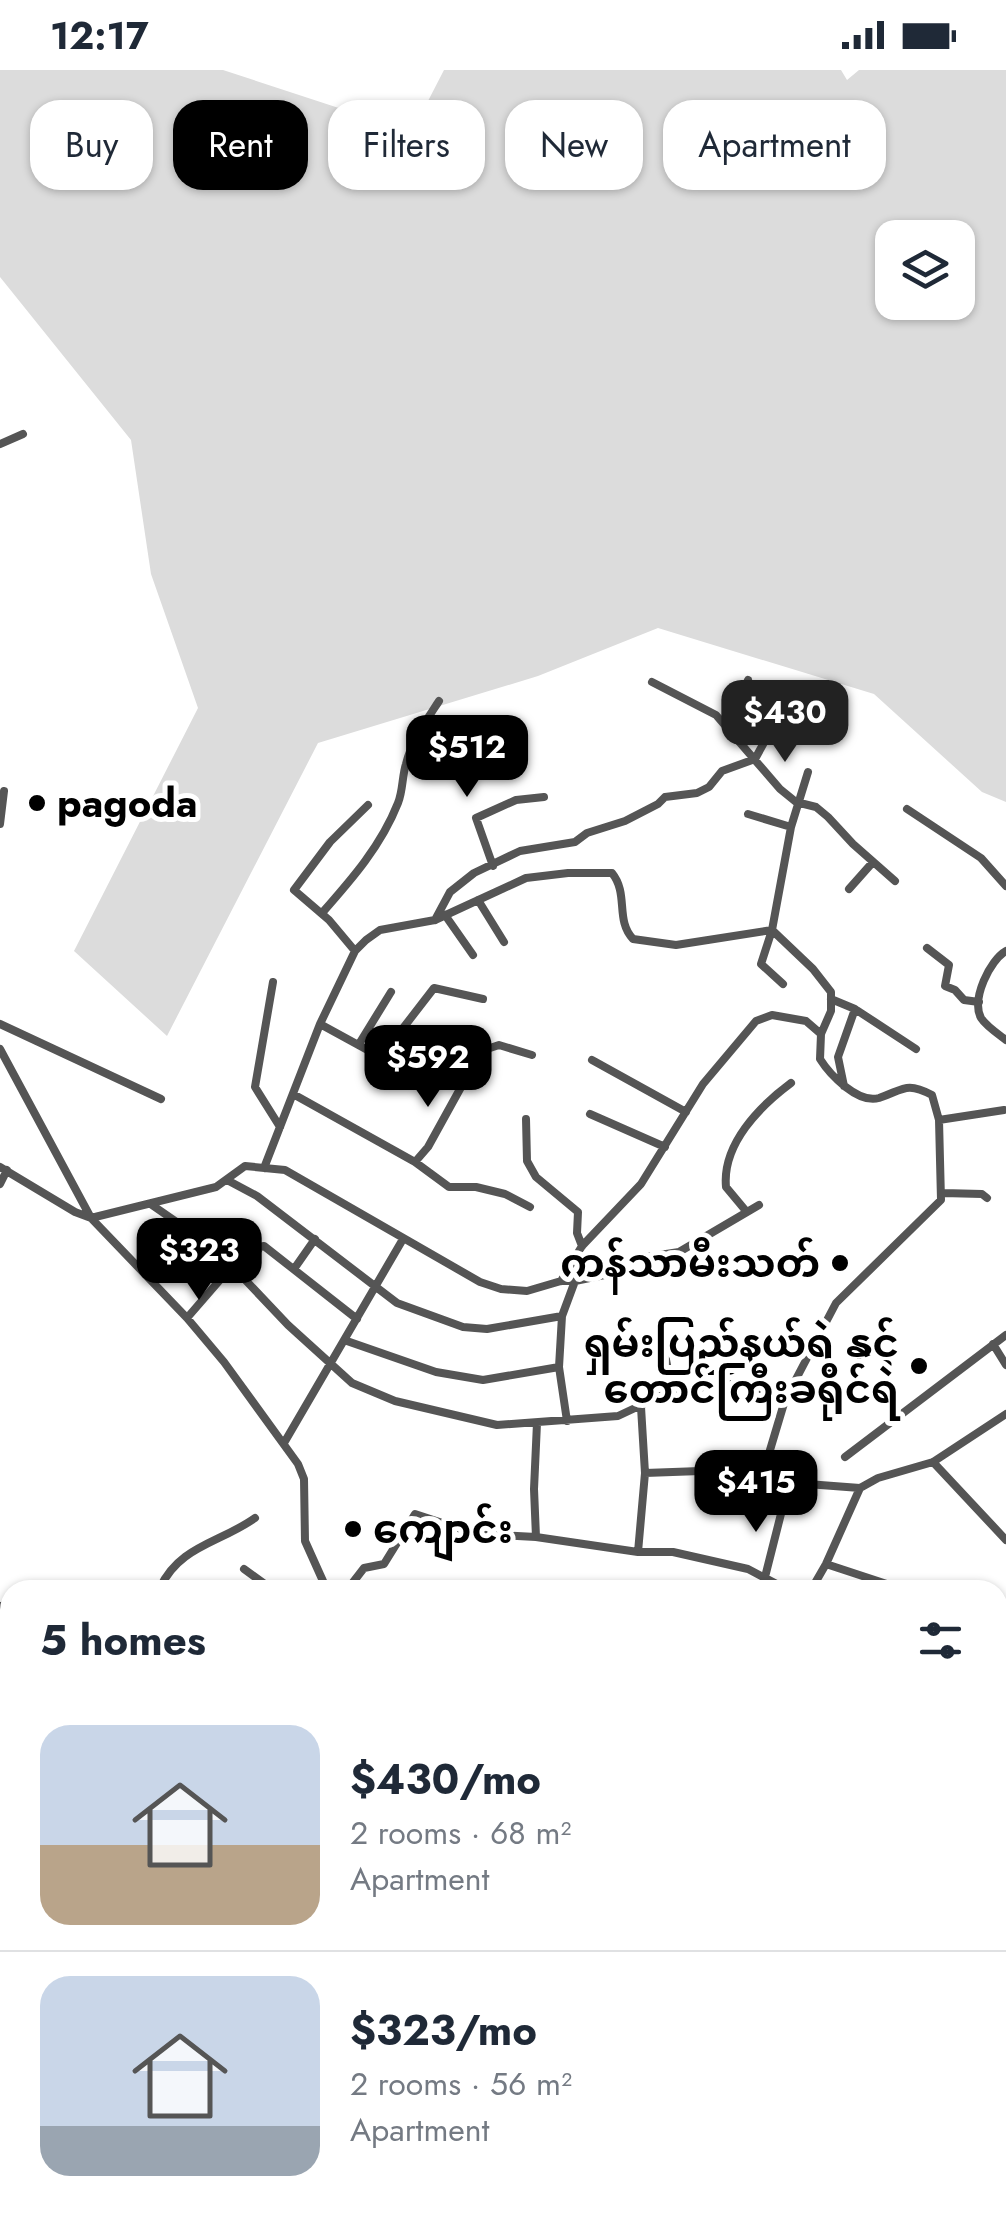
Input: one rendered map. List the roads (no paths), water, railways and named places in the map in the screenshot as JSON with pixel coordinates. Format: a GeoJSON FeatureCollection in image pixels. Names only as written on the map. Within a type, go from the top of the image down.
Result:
{"type":"FeatureCollection","features":[{"type":"Feature","properties":{"kind":"street"},"geometry":{"type":"LineString","coordinates":[[0,444],[22,434]]}},
{"type":"Feature","properties":{"kind":"street"},"geometry":{"type":"LineString","coordinates":[[728,725],[748,680]]}},
{"type":"Feature","properties":{"kind":"street"},"geometry":{"type":"LineString","coordinates":[[652,682],[716,715],[780,789],[796,802],[816,807],[894,881]]}},
{"type":"Feature","properties":{"kind":"street"},"geometry":{"type":"LineString","coordinates":[[322,913],[378,843],[400,799],[414,741],[439,701]]}},
{"type":"Feature","properties":{"kind":"street"},"geometry":{"type":"LineString","coordinates":[[440,918],[450,892],[474,873],[520,851],[575,842],[587,833],[625,821],[665,797],[697,793],[722,771],[755,759],[772,728]]}},
{"type":"Feature","properties":{"kind":"street"},"geometry":{"type":"LineString","coordinates":[[783,984],[761,964],[772,930],[796,802],[808,772]]}},
{"type":"Feature","properties":{"kind":"street"},"geometry":{"type":"LineString","coordinates":[[0,824],[4,791]]}},
{"type":"Feature","properties":{"kind":"street"},"geometry":{"type":"LineString","coordinates":[[493,866],[476,818],[516,800],[544,798]]}},
{"type":"Feature","properties":{"kind":"street"},"geometry":{"type":"LineString","coordinates":[[356,950],[294,890],[330,842],[368,805]]}},
{"type":"Feature","properties":{"kind":"street"},"geometry":{"type":"LineString","coordinates":[[907,809],[981,858],[1006,886]]}},
{"type":"Feature","properties":{"kind":"street"},"geometry":{"type":"LineString","coordinates":[[748,814],[790,827]]}},
{"type":"Feature","properties":{"kind":"street"},"geometry":{"type":"LineString","coordinates":[[849,889],[873,862]]}},
{"type":"Feature","properties":{"kind":"street"},"geometry":{"type":"LineString","coordinates":[[264,1168],[320,1024],[356,950],[380,930],[440,918],[526,878],[612,873],[623,892],[623,928],[632,940],[676,945],[772,930]]}},
{"type":"Feature","properties":{"kind":"street"},"geometry":{"type":"LineString","coordinates":[[478,900],[504,942]]}},
{"type":"Feature","properties":{"kind":"street"},"geometry":{"type":"LineString","coordinates":[[440,918],[473,955]]}},
{"type":"Feature","properties":{"kind":"street"},"geometry":{"type":"LineString","coordinates":[[772,930],[831,992],[831,1010],[821,1034],[820,1059],[844,1086],[876,1099],[897,1088],[924,1090],[932,1095],[939,1120],[944,1194],[938,1206],[836,1303],[785,1400],[761,1480],[768,1494],[784,1502]]}},
{"type":"Feature","properties":{"kind":"street"},"geometry":{"type":"LineString","coordinates":[[927,948],[949,965],[945,986],[964,1000],[979,1002]]}},
{"type":"Feature","properties":{"kind":"street"},"geometry":{"type":"LineString","coordinates":[[1006,951],[996,957],[979,1002],[982,1020],[1006,1040]]}},
{"type":"Feature","properties":{"kind":"street"},"geometry":{"type":"LineString","coordinates":[[273,982],[255,1087],[280,1127]]}},
{"type":"Feature","properties":{"kind":"street"},"geometry":{"type":"LineString","coordinates":[[320,1024],[372,1053],[384,1051],[434,988],[483,999]]}},
{"type":"Feature","properties":{"kind":"street"},"geometry":{"type":"LineString","coordinates":[[359,1044],[391,992]]}},
{"type":"Feature","properties":{"kind":"street"},"geometry":{"type":"LineString","coordinates":[[831,999],[855,1009],[916,1049]]}},
{"type":"Feature","properties":{"kind":"street"},"geometry":{"type":"LineString","coordinates":[[844,1086],[838,1057],[855,1009]]}},
{"type":"Feature","properties":{"kind":"street"},"geometry":{"type":"LineString","coordinates":[[561,1281],[582,1246],[640,1184],[703,1084],[756,1021],[772,1015],[806,1021],[821,1034]]}},
{"type":"Feature","properties":{"kind":"street"},"geometry":{"type":"LineString","coordinates":[[0,1024],[161,1099]]}},
{"type":"Feature","properties":{"kind":"street"},"geometry":{"type":"LineString","coordinates":[[416,1162],[428,1148],[481,1051],[498,1044],[532,1055]]}},
{"type":"Feature","properties":{"kind":"street"},"geometry":{"type":"LineString","coordinates":[[0,1049],[91,1218],[187,1318],[284,1443],[304,1479],[305,1541],[323,1580]]}},
{"type":"Feature","properties":{"kind":"street"},"geometry":{"type":"LineString","coordinates":[[592,1060],[686,1112]]}},
{"type":"Feature","properties":{"kind":"street"},"geometry":{"type":"LineString","coordinates":[[746,1211],[726,1186],[727,1167],[740,1138],[764,1103],[791,1084]]}},
{"type":"Feature","properties":{"kind":"street"},"geometry":{"type":"LineString","coordinates":[[294,1094],[416,1162],[449,1187],[505,1194],[530,1207]]}},
{"type":"Feature","properties":{"kind":"street"},"geometry":{"type":"LineString","coordinates":[[939,1120],[1004,1110]]}},
{"type":"Feature","properties":{"kind":"street"},"geometry":{"type":"LineString","coordinates":[[590,1114],[666,1147]]}},
{"type":"Feature","properties":{"kind":"street"},"geometry":{"type":"LineString","coordinates":[[526,1119],[527,1161],[536,1177],[578,1212],[576,1233],[582,1246]]}},
{"type":"Feature","properties":{"kind":"street"},"geometry":{"type":"LineString","coordinates":[[0,1184],[4,1168],[91,1218],[216,1187],[245,1166],[285,1170],[480,1282],[527,1291],[619,1272],[640,1258],[680,1252],[759,1204]]}},
{"type":"Feature","properties":{"kind":"street"},"geometry":{"type":"LineString","coordinates":[[227,1180],[257,1196],[397,1303],[463,1327],[487,1329],[562,1316]]}},
{"type":"Feature","properties":{"kind":"street"},"geometry":{"type":"LineString","coordinates":[[944,1194],[982,1194],[987,1198]]}},
{"type":"Feature","properties":{"kind":"street"},"geometry":{"type":"LineString","coordinates":[[152,1204],[217,1250],[288,1325],[352,1383],[395,1402],[497,1425],[618,1416],[672,1392],[698,1386],[744,1384],[785,1400]]}},
{"type":"Feature","properties":{"kind":"street"},"geometry":{"type":"LineString","coordinates":[[284,1443],[402,1239]]}},
{"type":"Feature","properties":{"kind":"street"},"geometry":{"type":"LineString","coordinates":[[294,1269],[315,1240]]}},
{"type":"Feature","properties":{"kind":"street"},"geometry":{"type":"LineString","coordinates":[[242,1276],[264,1246],[357,1319]]}},
{"type":"Feature","properties":{"kind":"street"},"geometry":{"type":"LineString","coordinates":[[187,1318],[232,1266]]}},
{"type":"Feature","properties":{"kind":"street"},"geometry":{"type":"LineString","coordinates":[[567,1421],[559,1367],[562,1316],[576,1282]]}},
{"type":"Feature","properties":{"kind":"street"},"geometry":{"type":"LineString","coordinates":[[845,1457],[1006,1335]]}},
{"type":"Feature","properties":{"kind":"street"},"geometry":{"type":"LineString","coordinates":[[621,1346],[662,1338],[672,1392]]}},
{"type":"Feature","properties":{"kind":"street"},"geometry":{"type":"LineString","coordinates":[[344,1340],[436,1372],[483,1380],[559,1367]]}},
{"type":"Feature","properties":{"kind":"street"},"geometry":{"type":"LineString","coordinates":[[993,1344],[1006,1365]]}},
{"type":"Feature","properties":{"kind":"street"},"geometry":{"type":"LineString","coordinates":[[638,1552],[646,1473],[641,1407]]}},
{"type":"Feature","properties":{"kind":"street"},"geometry":{"type":"LineString","coordinates":[[765,1577],[784,1502],[807,1484],[860,1488],[878,1478],[933,1462],[1006,1414]]}},
{"type":"Feature","properties":{"kind":"street"},"geometry":{"type":"LineString","coordinates":[[536,1537],[537,1423]]}},
{"type":"Feature","properties":{"kind":"street"},"geometry":{"type":"LineString","coordinates":[[933,1462],[1006,1540]]}},
{"type":"Feature","properties":{"kind":"street"},"geometry":{"type":"LineString","coordinates":[[646,1473],[728,1470],[761,1480]]}},
{"type":"Feature","properties":{"kind":"street"},"geometry":{"type":"LineString","coordinates":[[817,1580],[860,1488]]}},
{"type":"Feature","properties":{"kind":"street"},"geometry":{"type":"LineString","coordinates":[[355,1580],[364,1568],[384,1564],[415,1514],[476,1534],[536,1537],[638,1552],[673,1552],[748,1569],[770,1580]]}},
{"type":"Feature","properties":{"kind":"street"},"geometry":{"type":"LineString","coordinates":[[165,1580],[168,1570],[182,1557],[233,1534],[255,1518]]}},
{"type":"Feature","properties":{"kind":"street"},"geometry":{"type":"LineString","coordinates":[[826,1564],[875,1580]]}},
{"type":"Feature","properties":{"kind":"street"},"geometry":{"type":"LineString","coordinates":[[244,1570],[258,1580]]}},
{"type":"Feature","properties":{"kind":"place","name":"pagoda"},"geometry":{"type":"Point","coordinates":[37,803]}},
{"type":"Feature","properties":{"kind":"place","name":"ကန်သာမီးသတ်"},"geometry":{"type":"Point","coordinates":[840,1263]}},
{"type":"Feature","properties":{"kind":"place","name":"ရှမ်းပြည်နယ်ရဲ နှင့် တောင်ကြီးခရိုင်ရဲ"},"geometry":{"type":"Point","coordinates":[919,1366]}},
{"type":"Feature","properties":{"kind":"place","name":"ကျောင်း"},"geometry":{"type":"Point","coordinates":[353,1529]}}]}
